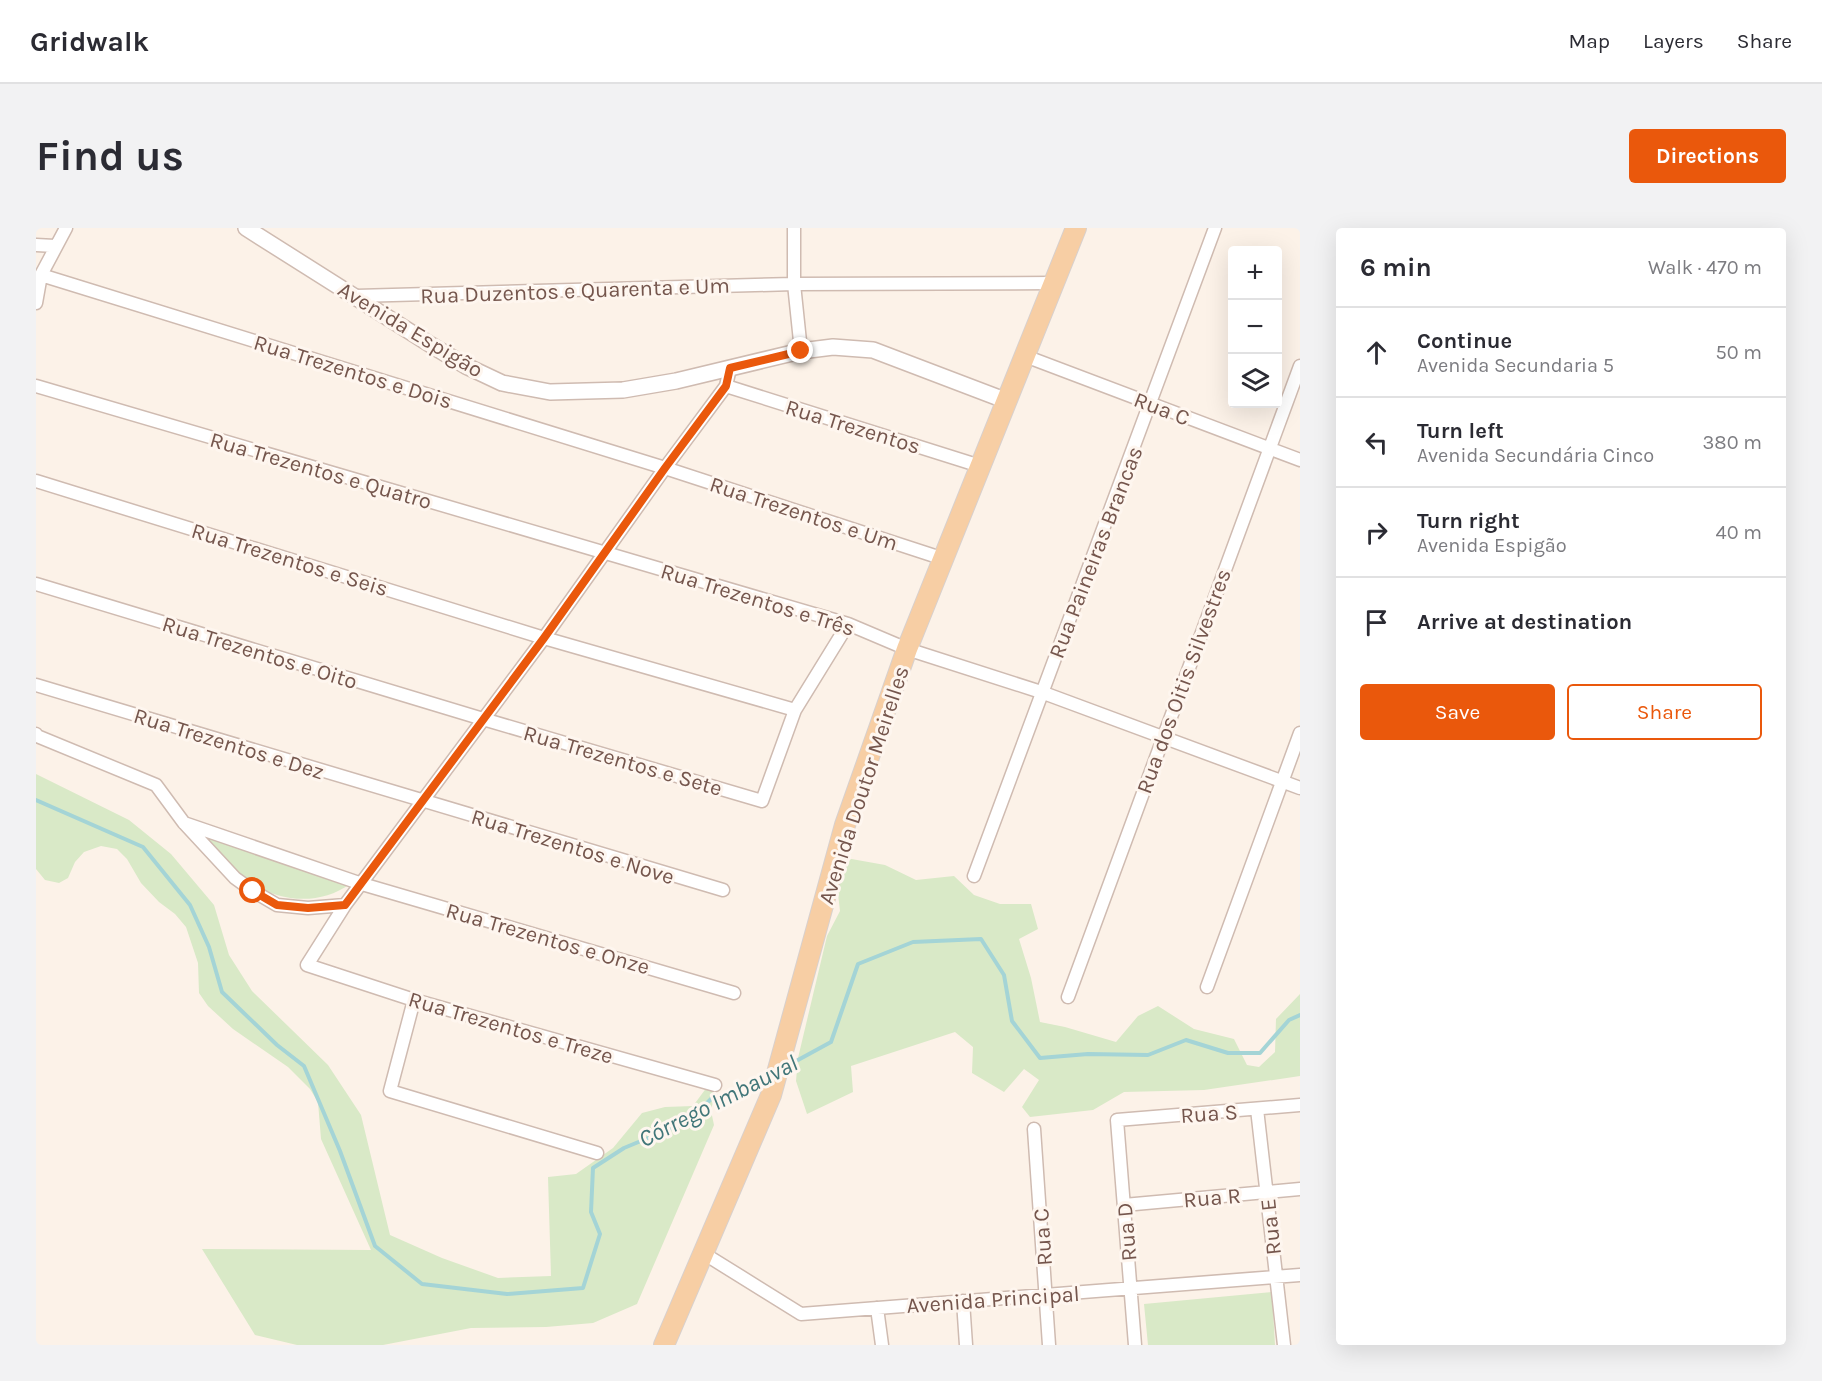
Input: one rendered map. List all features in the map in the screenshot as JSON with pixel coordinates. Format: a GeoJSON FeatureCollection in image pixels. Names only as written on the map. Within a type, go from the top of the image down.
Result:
{"type":"FeatureCollection","features":[{"type":"Feature","properties":{"kind":"main road","name":"Avenida Doutor Meirelles"},"geometry":{"type":"LineString","coordinates":[[664,1345],[771,1095],[845,825],[908,649],[1076,228]]}},
{"type":"Feature","properties":{"kind":"street"},"geometry":{"type":"LineString","coordinates":[[36,303],[40,275],[66,228]]}},
{"type":"Feature","properties":{"kind":"street","name":"Avenida Espigão"},"geometry":{"type":"LineString","coordinates":[[246,228],[466,366],[502,383],[550,392],[622,390],[676,381],[801,351],[833,347],[873,350],[1007,401]]}},
{"type":"Feature","properties":{"kind":"street"},"geometry":{"type":"LineString","coordinates":[[794,228],[794,284],[801,351]]}},
{"type":"Feature","properties":{"kind":"street","name":"Rua Paineiras Brancas"},"geometry":{"type":"LineString","coordinates":[[974,876],[1215,228]]}},
{"type":"Feature","properties":{"kind":"street"},"geometry":{"type":"LineString","coordinates":[[36,245],[55,246]]}},
{"type":"Feature","properties":{"kind":"street","name":"Rua Trezentos e Dois"},"geometry":{"type":"LineString","coordinates":[[40,275],[665,468]]}},
{"type":"Feature","properties":{"kind":"street","name":"Rua Duzentos e Quarenta e Um"},"geometry":{"type":"LineString","coordinates":[[356,296],[794,284],[1055,283]]}},
{"type":"Feature","properties":{"kind":"street","name":"Rua C"},"geometry":{"type":"LineString","coordinates":[[1025,356],[1300,460]]}},
{"type":"Feature","properties":{"kind":"street","name":"Rua dos Oitis Silvestres"},"geometry":{"type":"LineString","coordinates":[[1068,997],[1162,736],[1300,366]]}},
{"type":"Feature","properties":{"kind":"street"},"geometry":{"type":"LineString","coordinates":[[36,734],[156,785],[184,823],[235,878],[277,905],[308,908],[345,905],[544,638],[726,386],[730,368]]}},
{"type":"Feature","properties":{"kind":"street","name":"Rua Trezentos"},"geometry":{"type":"LineString","coordinates":[[726,386],[980,466]]}},
{"type":"Feature","properties":{"kind":"street","name":"Rua Trezentos e Quatro"},"geometry":{"type":"LineString","coordinates":[[36,387],[606,553]]}},
{"type":"Feature","properties":{"kind":"street","name":"Rua Trezentos e Um"},"geometry":{"type":"LineString","coordinates":[[665,468],[944,559]]}},
{"type":"Feature","properties":{"kind":"street","name":"Rua Trezentos e Seis"},"geometry":{"type":"LineString","coordinates":[[36,481],[544,638],[795,710]]}},
{"type":"Feature","properties":{"kind":"street","name":"Rua Trezentos e Três"},"geometry":{"type":"LineString","coordinates":[[606,553],[848,624],[908,649],[1041,692],[1300,788]]}},
{"type":"Feature","properties":{"kind":"street","name":"Rua Trezentos e Oito"},"geometry":{"type":"LineString","coordinates":[[36,584],[483,720]]}},
{"type":"Feature","properties":{"kind":"street"},"geometry":{"type":"LineString","coordinates":[[795,710],[848,624]]}},
{"type":"Feature","properties":{"kind":"street","name":"Rua Trezentos e Dez"},"geometry":{"type":"LineString","coordinates":[[36,685],[423,801]]}},
{"type":"Feature","properties":{"kind":"street","name":"Rua Trezentos e Sete"},"geometry":{"type":"LineString","coordinates":[[483,720],[762,801],[795,710]]}},
{"type":"Feature","properties":{"kind":"street"},"geometry":{"type":"LineString","coordinates":[[1207,987],[1300,733]]}},
{"type":"Feature","properties":{"kind":"street","name":"Rua Trezentos e Nove"},"geometry":{"type":"LineString","coordinates":[[423,801],[723,890]]}},
{"type":"Feature","properties":{"kind":"street","name":"Rua Trezentos e Onze"},"geometry":{"type":"LineString","coordinates":[[184,823],[362,884],[734,993]]}},
{"type":"Feature","properties":{"kind":"street","name":"Rua Trezentos e Treze"},"geometry":{"type":"LineString","coordinates":[[345,905],[308,965],[414,1000],[715,1085]]}},
{"type":"Feature","properties":{"kind":"street"},"geometry":{"type":"LineString","coordinates":[[414,1000],[390,1091],[597,1153]]}},
{"type":"Feature","properties":{"kind":"street","name":"Rua S"},"geometry":{"type":"LineString","coordinates":[[1117,1120],[1300,1105]]}},
{"type":"Feature","properties":{"kind":"street","name":"Rua E"},"geometry":{"type":"LineString","coordinates":[[1257,1109],[1284,1345]]}},
{"type":"Feature","properties":{"kind":"street","name":"Rua D"},"geometry":{"type":"LineString","coordinates":[[1117,1120],[1135,1345]]}},
{"type":"Feature","properties":{"kind":"street","name":"Rua C"},"geometry":{"type":"LineString","coordinates":[[1034,1129],[1049,1345]]}},
{"type":"Feature","properties":{"kind":"street","name":"Rua R"},"geometry":{"type":"LineString","coordinates":[[1124,1205],[1300,1189]]}},
{"type":"Feature","properties":{"kind":"street","name":"Avenida Principal"},"geometry":{"type":"LineString","coordinates":[[702,1253],[801,1314],[1300,1275]]}},
{"type":"Feature","properties":{"kind":"street"},"geometry":{"type":"LineString","coordinates":[[963,1301],[966,1345]]}},
{"type":"Feature","properties":{"kind":"street"},"geometry":{"type":"LineString","coordinates":[[877,1308],[882,1345]]}},
{"type":"Feature","properties":{"kind":"green space"},"geometry":{"type":"Polygon","coordinates":[[[36,774],[129,820],[171,854],[214,905],[229,955],[252,991],[328,1065],[361,1115],[390,1235],[442,1258],[498,1278],[551,1276],[548,1177],[576,1174],[613,1148],[642,1113],[665,1107],[693,1106],[707,1087],[715,1091],[711,1111],[714,1125],[637,1304],[593,1323],[546,1327],[471,1328],[383,1345],[297,1345],[255,1335],[202,1249],[371,1250],[321,1139],[318,1102],[310,1089],[288,1067],[233,1029],[208,1006],[199,993],[198,963],[186,927],[141,883],[127,859],[117,849],[101,846],[84,852],[75,862],[68,878],[59,883],[45,880],[36,869],[36,774]]]}},
{"type":"Feature","properties":{"kind":"green space"},"geometry":{"type":"Polygon","coordinates":[[[203,833],[350,884],[338,891],[311,899],[283,897],[245,878],[203,833]]]}},
{"type":"Feature","properties":{"kind":"green space"},"geometry":{"type":"Polygon","coordinates":[[[846,858],[885,865],[916,880],[954,876],[974,895],[1000,904],[1031,904],[1038,929],[1019,939],[1031,978],[1040,1022],[1116,1042],[1138,1016],[1158,1006],[1194,1029],[1234,1039],[1247,1065],[1259,1067],[1275,1052],[1276,1019],[1300,994],[1300,1076],[1204,1090],[1124,1092],[1093,1110],[1030,1117],[1022,1107],[1039,1080],[1024,1069],[1004,1092],[972,1073],[973,1047],[955,1032],[851,1066],[853,1092],[807,1114],[796,1081],[798,1058],[827,936],[840,911],[837,885],[846,858]]]}},
{"type":"Feature","properties":{"kind":"green space"},"geometry":{"type":"Polygon","coordinates":[[[1272,1292],[1275,1345],[1148,1345],[1144,1304],[1272,1292]]]}},
{"type":"Feature","properties":{"kind":"waterway","name":"Córrego Imbauval"},"geometry":{"type":"LineString","coordinates":[[36,800],[143,847],[190,905],[209,947],[222,992],[277,1045],[304,1066],[340,1151],[375,1246],[422,1284],[507,1294],[583,1288],[600,1234],[591,1212],[593,1168],[624,1148],[689,1121],[712,1098],[746,1089],[770,1076]]}},
{"type":"Feature","properties":{"kind":"waterway","name":"Córrego Imbauval"},"geometry":{"type":"LineString","coordinates":[[787,1066],[831,1042],[858,964],[913,942],[981,939],[1004,975],[1012,1021],[1040,1058],[1088,1054],[1148,1055],[1186,1040],[1228,1053],[1260,1053],[1289,1020],[1300,1015]]}},
{"type":"Feature","properties":{"kind":"route"},"geometry":{"type":"LineString","coordinates":[[253,891],[277,905],[308,908],[345,905],[544,638],[726,386],[730,368],[801,351]]}}]}
